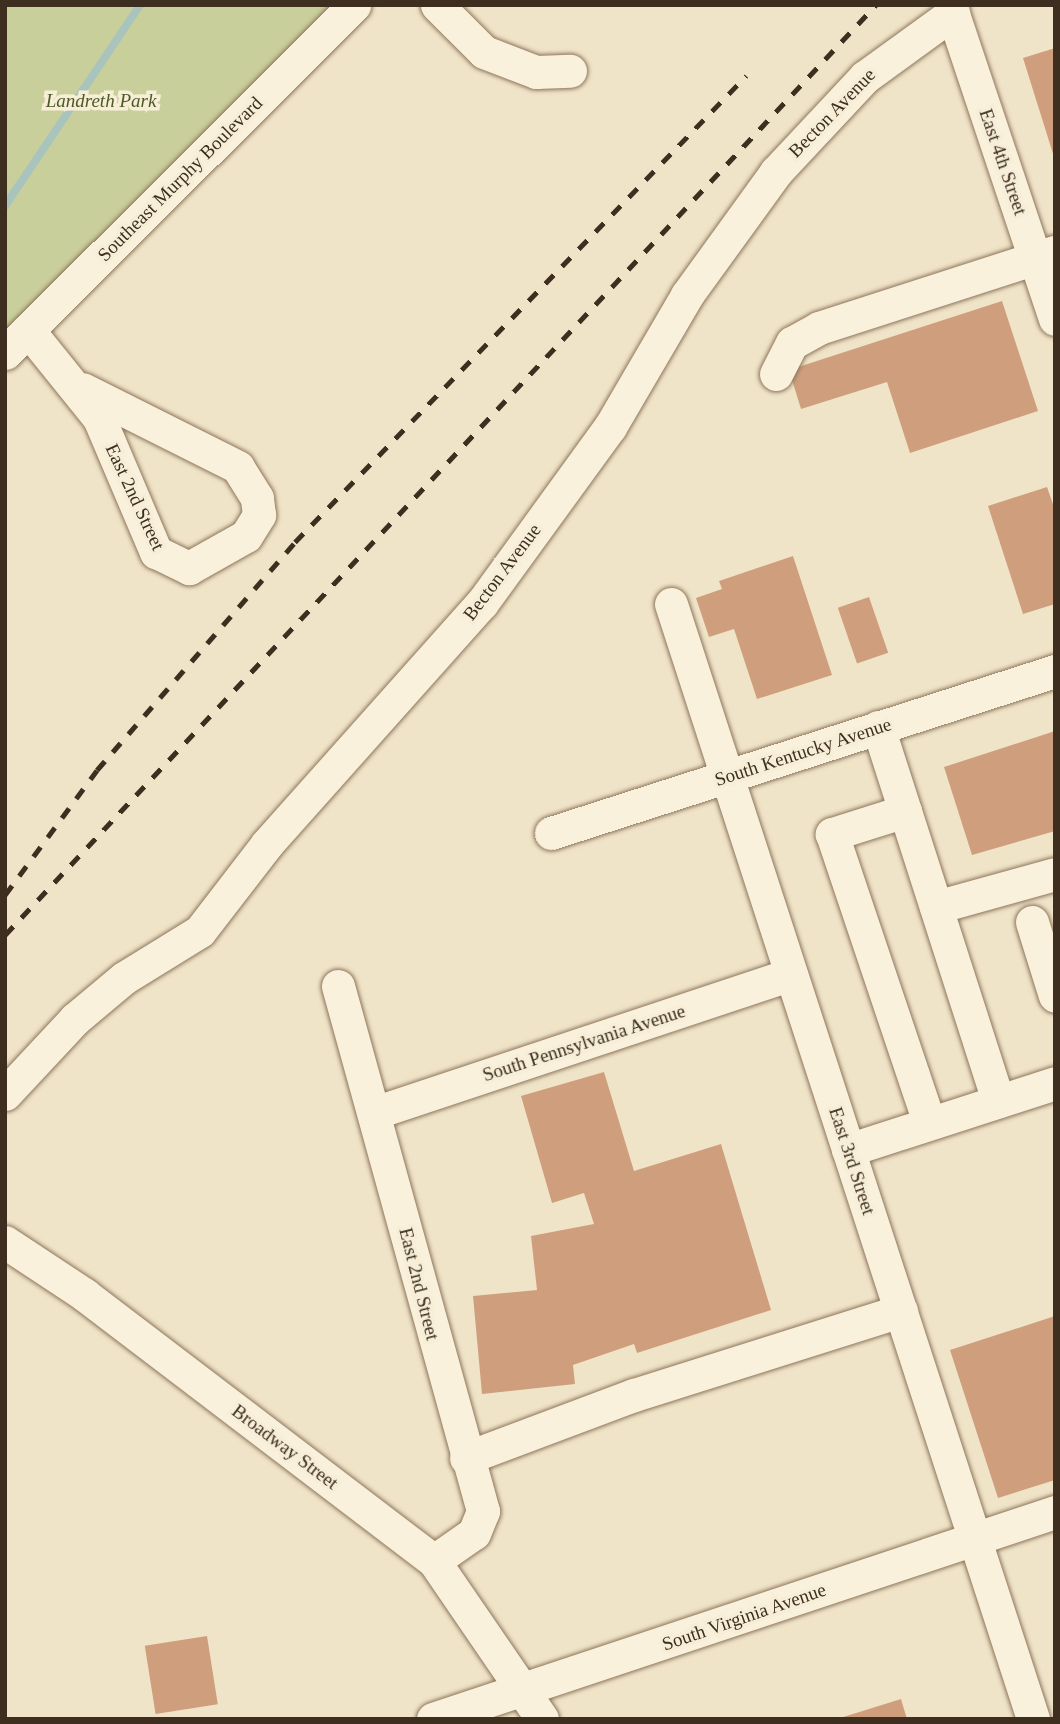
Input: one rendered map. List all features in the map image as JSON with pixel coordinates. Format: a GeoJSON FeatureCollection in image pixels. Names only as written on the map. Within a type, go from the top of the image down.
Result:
{"type":"FeatureCollection","features":[{"type":"Feature","properties":{"kind":"street","name":"Southeast Murphy Boulevard"},"geometry":{"type":"LineString","coordinates":[[5,353],[354,5]]}},
{"type":"Feature","properties":{"kind":"street"},"geometry":{"type":"LineString","coordinates":[[437,5],[484,52],[536,72],[570,71]]}},
{"type":"Feature","properties":{"kind":"street","name":"East 4th Street"},"geometry":{"type":"LineString","coordinates":[[952,9],[1045,255],[1055,319]]}},
{"type":"Feature","properties":{"kind":"street","name":"Becton Avenue"},"geometry":{"type":"LineString","coordinates":[[5,1094],[85,1011],[200,931],[267,844],[482,603],[610,427],[687,295],[776,172],[865,77],[952,9]]}},
{"type":"Feature","properties":{"kind":"street"},"geometry":{"type":"LineString","coordinates":[[776,374],[792,344],[819,328],[1045,255]]}},
{"type":"Feature","properties":{"kind":"street","name":"East 2nd Street"},"geometry":{"type":"LineString","coordinates":[[28,330],[82,389],[156,552],[190,568],[246,536],[259,515],[257,498],[238,467],[82,389]]}},
{"type":"Feature","properties":{"kind":"street","name":"East 3rd Street"},"geometry":{"type":"LineString","coordinates":[[671,604],[1033,1719]]}},
{"type":"Feature","properties":{"kind":"street","name":"South Kentucky Avenue"},"geometry":{"type":"LineString","coordinates":[[551,833],[1055,671]]}},
{"type":"Feature","properties":{"kind":"street"},"geometry":{"type":"LineString","coordinates":[[878,727],[998,1101]]}},
{"type":"Feature","properties":{"kind":"street"},"geometry":{"type":"LineString","coordinates":[[905,811],[832,834],[929,1123]]}},
{"type":"Feature","properties":{"kind":"street"},"geometry":{"type":"LineString","coordinates":[[936,907],[1055,874]]}},
{"type":"Feature","properties":{"kind":"street"},"geometry":{"type":"LineString","coordinates":[[1032,922],[1055,996]]}},
{"type":"Feature","properties":{"kind":"street","name":"South Pennsylvania Avenue"},"geometry":{"type":"LineString","coordinates":[[377,1112],[791,974]]}},
{"type":"Feature","properties":{"kind":"street","name":"East 2nd Street"},"geometry":{"type":"LineString","coordinates":[[338,986],[377,1112],[466,1458],[483,1511],[474,1533],[434,1561]]}},
{"type":"Feature","properties":{"kind":"street"},"geometry":{"type":"LineString","coordinates":[[848,1150],[1055,1083]]}},
{"type":"Feature","properties":{"kind":"street","name":"Broadway Street"},"geometry":{"type":"LineString","coordinates":[[5,1241],[85,1295],[434,1561],[527,1690]]}},
{"type":"Feature","properties":{"kind":"street"},"geometry":{"type":"LineString","coordinates":[[466,1458],[634,1395],[901,1311]]}},
{"type":"Feature","properties":{"kind":"street","name":"South Virginia Avenue"},"geometry":{"type":"LineString","coordinates":[[453,1716],[1055,1512]]}},
{"type":"Feature","properties":{"kind":"street"},"geometry":{"type":"LineString","coordinates":[[527,1690],[542,1719]]}},
{"type":"Feature","properties":{"kind":"green space","name":"Landreth Park"},"geometry":{"type":"Polygon","coordinates":[[[5,5],[334,5],[5,334],[5,5]]]}},
{"type":"Feature","properties":{"kind":"building"},"geometry":{"type":"Polygon","coordinates":[[[1055,48],[1055,157],[1054,157],[1023,58],[1055,48]]]}},
{"type":"Feature","properties":{"kind":"building"},"geometry":{"type":"Polygon","coordinates":[[[1002,301],[1038,411],[910,453],[887,382],[801,409],[789,370],[1002,301]]]}},
{"type":"Feature","properties":{"kind":"building"},"geometry":{"type":"Polygon","coordinates":[[[1047,487],[1055,510],[1055,604],[1023,614],[988,506],[1047,487]]]}},
{"type":"Feature","properties":{"kind":"building"},"geometry":{"type":"Polygon","coordinates":[[[793,556],[832,675],[757,699],[734,629],[709,637],[696,598],[722,589],[719,581],[793,556]]]}},
{"type":"Feature","properties":{"kind":"building"},"geometry":{"type":"Polygon","coordinates":[[[869,597],[888,653],[857,664],[838,608],[869,597]]]}},
{"type":"Feature","properties":{"kind":"building"},"geometry":{"type":"Polygon","coordinates":[[[1055,731],[1055,831],[972,855],[944,767],[1055,731]]]}},
{"type":"Feature","properties":{"kind":"building"},"geometry":{"type":"Polygon","coordinates":[[[604,1072],[634,1171],[721,1144],[771,1310],[637,1353],[634,1344],[573,1365],[575,1384],[482,1394],[473,1296],[537,1290],[531,1236],[594,1224],[584,1193],[552,1203],[521,1096],[604,1072]]]}},
{"type":"Feature","properties":{"kind":"building"},"geometry":{"type":"Polygon","coordinates":[[[1055,1316],[1055,1480],[998,1498],[950,1350],[1055,1316]]]}},
{"type":"Feature","properties":{"kind":"building"},"geometry":{"type":"Polygon","coordinates":[[[207,1636],[218,1704],[156,1714],[145,1646],[207,1636]]]}},
{"type":"Feature","properties":{"kind":"building"},"geometry":{"type":"Polygon","coordinates":[[[901,1699],[907,1719],[840,1719],[840,1718],[901,1699]]]}},
{"type":"Feature","properties":{"kind":"waterway"},"geometry":{"type":"LineString","coordinates":[[5,206],[140,5]]}},
{"type":"Feature","properties":{"kind":"railway"},"geometry":{"type":"LineString","coordinates":[[5,935],[876,5]]}},
{"type":"Feature","properties":{"kind":"railway"},"geometry":{"type":"LineString","coordinates":[[5,895],[97,770],[295,542],[746,76]]}}]}
